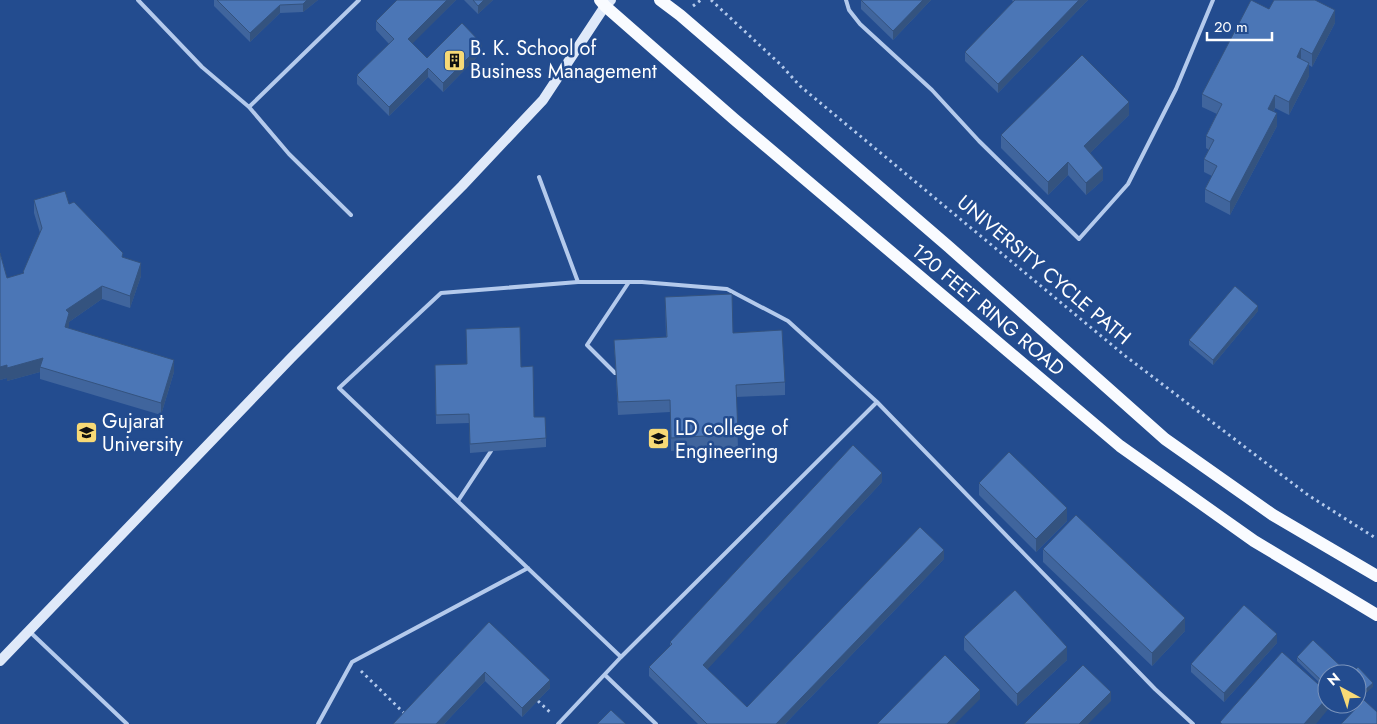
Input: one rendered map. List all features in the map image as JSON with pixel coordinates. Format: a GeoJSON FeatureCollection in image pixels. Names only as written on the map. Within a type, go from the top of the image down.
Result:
{"type":"FeatureCollection","features":[{"type":"Feature","properties":{"kind":"main road","name":"120 FEET RING ROAD"},"geometry":{"type":"LineString","coordinates":[[660,0],[680,15],[949,247],[1165,438],[1273,515],[1377,576]]}},
{"type":"Feature","properties":{"kind":"main road","name":"120 FEET RING ROAD"},"geometry":{"type":"LineString","coordinates":[[605,2],[734,119],[1120,446],[1254,541],[1377,615]]}},
{"type":"Feature","properties":{"kind":"street"},"geometry":{"type":"LineString","coordinates":[[0,660],[291,358],[462,186],[544,100],[605,2]]}},
{"type":"Feature","properties":{"kind":"lane"},"geometry":{"type":"LineString","coordinates":[[138,0],[202,67],[249,107],[289,154],[351,215]]}},
{"type":"Feature","properties":{"kind":"lane"},"geometry":{"type":"LineString","coordinates":[[249,107],[359,0]]}},
{"type":"Feature","properties":{"kind":"lane"},"geometry":{"type":"LineString","coordinates":[[846,0],[849,10],[860,24],[932,90],[979,141],[1079,239],[1128,184],[1176,88],[1213,0]]}},
{"type":"Feature","properties":{"kind":"lane"},"geometry":{"type":"LineString","coordinates":[[539,177],[578,282]]}},
{"type":"Feature","properties":{"kind":"lane"},"geometry":{"type":"LineString","coordinates":[[621,657],[339,388],[442,293],[578,282],[629,282],[727,289],[788,321],[877,402],[1155,689],[1193,724]]}},
{"type":"Feature","properties":{"kind":"lane"},"geometry":{"type":"LineString","coordinates":[[616,373],[587,344],[629,282]]}},
{"type":"Feature","properties":{"kind":"lane"},"geometry":{"type":"LineString","coordinates":[[559,723],[621,657],[877,402]]}},
{"type":"Feature","properties":{"kind":"lane"},"geometry":{"type":"LineString","coordinates":[[458,501],[491,452]]}},
{"type":"Feature","properties":{"kind":"lane"},"geometry":{"type":"LineString","coordinates":[[318,724],[352,662],[528,568]]}},
{"type":"Feature","properties":{"kind":"lane"},"geometry":{"type":"LineString","coordinates":[[29,630],[127,724]]}},
{"type":"Feature","properties":{"kind":"lane"},"geometry":{"type":"LineString","coordinates":[[605,675],[656,724]]}},
{"type":"Feature","properties":{"kind":"path","name":"UNIVERSITY CYCLE PATH"},"geometry":{"type":"LineString","coordinates":[[711,0],[781,65],[800,86],[1124,355],[1308,496],[1377,539]]}},
{"type":"Feature","properties":{"kind":"path"},"geometry":{"type":"LineString","coordinates":[[352,662],[408,717]]}},
{"type":"Feature","properties":{"kind":"path"},"geometry":{"type":"LineString","coordinates":[[538,701],[559,723]]}},
{"type":"Feature","properties":{"kind":"building"},"geometry":{"type":"Polygon","coordinates":[[[217,0],[307,0],[303,4],[280,5],[250,33],[217,0]]]}},
{"type":"Feature","properties":{"kind":"building","name":"B. K. School of Business Management"},"geometry":{"type":"Polygon","coordinates":[[[397,0],[447,0],[408,39],[427,58],[462,23],[482,44],[443,83],[428,68],[389,107],[357,75],[394,39],[376,21],[397,0]]]}},
{"type":"Feature","properties":{"kind":"building"},"geometry":{"type":"Polygon","coordinates":[[[473,0],[484,0],[478,6],[473,0]]]}},
{"type":"Feature","properties":{"kind":"building"},"geometry":{"type":"Polygon","coordinates":[[[861,0],[923,0],[893,31],[861,0]]]}},
{"type":"Feature","properties":{"kind":"building"},"geometry":{"type":"Polygon","coordinates":[[[1015,0],[1079,0],[998,84],[965,52],[1015,0]]]}},
{"type":"Feature","properties":{"kind":"building"},"geometry":{"type":"Polygon","coordinates":[[[1251,0],[1269,9],[1274,0],[1315,0],[1335,10],[1312,54],[1301,48],[1297,57],[1309,63],[1289,102],[1275,95],[1268,109],[1277,113],[1230,202],[1205,189],[1217,166],[1204,159],[1214,140],[1206,136],[1222,104],[1202,94],[1251,0]]]}},
{"type":"Feature","properties":{"kind":"building"},"geometry":{"type":"Polygon","coordinates":[[[1082,55],[1129,102],[1084,146],[1103,168],[1086,183],[1068,162],[1048,182],[1001,135],[1082,55]]]}},
{"type":"Feature","properties":{"kind":"building"},"geometry":{"type":"Polygon","coordinates":[[[65,191],[69,204],[74,202],[123,253],[122,257],[141,263],[130,296],[102,286],[66,310],[69,313],[65,327],[174,360],[161,403],[40,367],[43,358],[7,368],[7,365],[0,367],[0,253],[7,278],[24,273],[42,228],[34,200],[65,191]]]}},
{"type":"Feature","properties":{"kind":"building"},"geometry":{"type":"Polygon","coordinates":[[[1235,286],[1258,306],[1213,360],[1189,340],[1235,286]]]}},
{"type":"Feature","properties":{"kind":"building"},"geometry":{"type":"Polygon","coordinates":[[[732,294],[733,333],[782,330],[785,382],[736,385],[738,434],[671,438],[670,400],[618,402],[614,340],[667,337],[665,297],[732,294]]]}},
{"type":"Feature","properties":{"kind":"building"},"geometry":{"type":"Polygon","coordinates":[[[520,327],[521,367],[533,366],[534,417],[545,417],[546,438],[470,444],[469,414],[436,415],[435,365],[467,364],[466,329],[520,327]]]}},
{"type":"Feature","properties":{"kind":"building"},"geometry":{"type":"Polygon","coordinates":[[[853,445],[882,473],[703,665],[747,707],[920,527],[944,550],[776,724],[707,724],[649,667],[853,445]]]}},
{"type":"Feature","properties":{"kind":"building"},"geometry":{"type":"Polygon","coordinates":[[[1009,452],[1067,508],[1036,539],[979,483],[1009,452]]]}},
{"type":"Feature","properties":{"kind":"building"},"geometry":{"type":"Polygon","coordinates":[[[1076,515],[1185,618],[1152,653],[1043,549],[1076,515]]]}},
{"type":"Feature","properties":{"kind":"building"},"geometry":{"type":"Polygon","coordinates":[[[1015,590],[1067,647],[1017,694],[964,637],[1015,590]]]}},
{"type":"Feature","properties":{"kind":"building"},"geometry":{"type":"Polygon","coordinates":[[[1244,605],[1277,634],[1224,693],[1191,664],[1244,605]]]}},
{"type":"Feature","properties":{"kind":"building"},"geometry":{"type":"Polygon","coordinates":[[[489,622],[550,680],[522,708],[485,672],[436,724],[393,724],[489,622]]]}},
{"type":"Feature","properties":{"kind":"building"},"geometry":{"type":"Polygon","coordinates":[[[1313,640],[1338,664],[1317,664],[1317,676],[1297,657],[1313,640]]]}},
{"type":"Feature","properties":{"kind":"building"},"geometry":{"type":"Polygon","coordinates":[[[1282,652],[1317,683],[1317,709],[1304,724],[1222,724],[1220,722],[1282,652]]]}},
{"type":"Feature","properties":{"kind":"building"},"geometry":{"type":"Polygon","coordinates":[[[945,655],[980,690],[947,724],[877,724],[945,655]]]}},
{"type":"Feature","properties":{"kind":"building"},"geometry":{"type":"Polygon","coordinates":[[[1083,665],[1111,692],[1079,724],[1024,724],[1083,665]]]}},
{"type":"Feature","properties":{"kind":"building"},"geometry":{"type":"Polygon","coordinates":[[[1367,677],[1373,683],[1367,688],[1367,677]]]}},
{"type":"Feature","properties":{"kind":"building"},"geometry":{"type":"Polygon","coordinates":[[[1367,703],[1377,712],[1377,724],[1341,724],[1351,714],[1367,714],[1367,703]]]}},
{"type":"Feature","properties":{"kind":"building"},"geometry":{"type":"Polygon","coordinates":[[[611,710],[626,724],[597,724],[611,710]]]}},
{"type":"Feature","properties":{"kind":"place","name":"B. K. School of Business Management"},"geometry":{"type":"Point","coordinates":[454,60]}},
{"type":"Feature","properties":{"kind":"place","name":"Gujarat University"},"geometry":{"type":"Point","coordinates":[86,432]}},
{"type":"Feature","properties":{"kind":"place","name":"LD college of Engineering"},"geometry":{"type":"Point","coordinates":[659,439]}}]}
